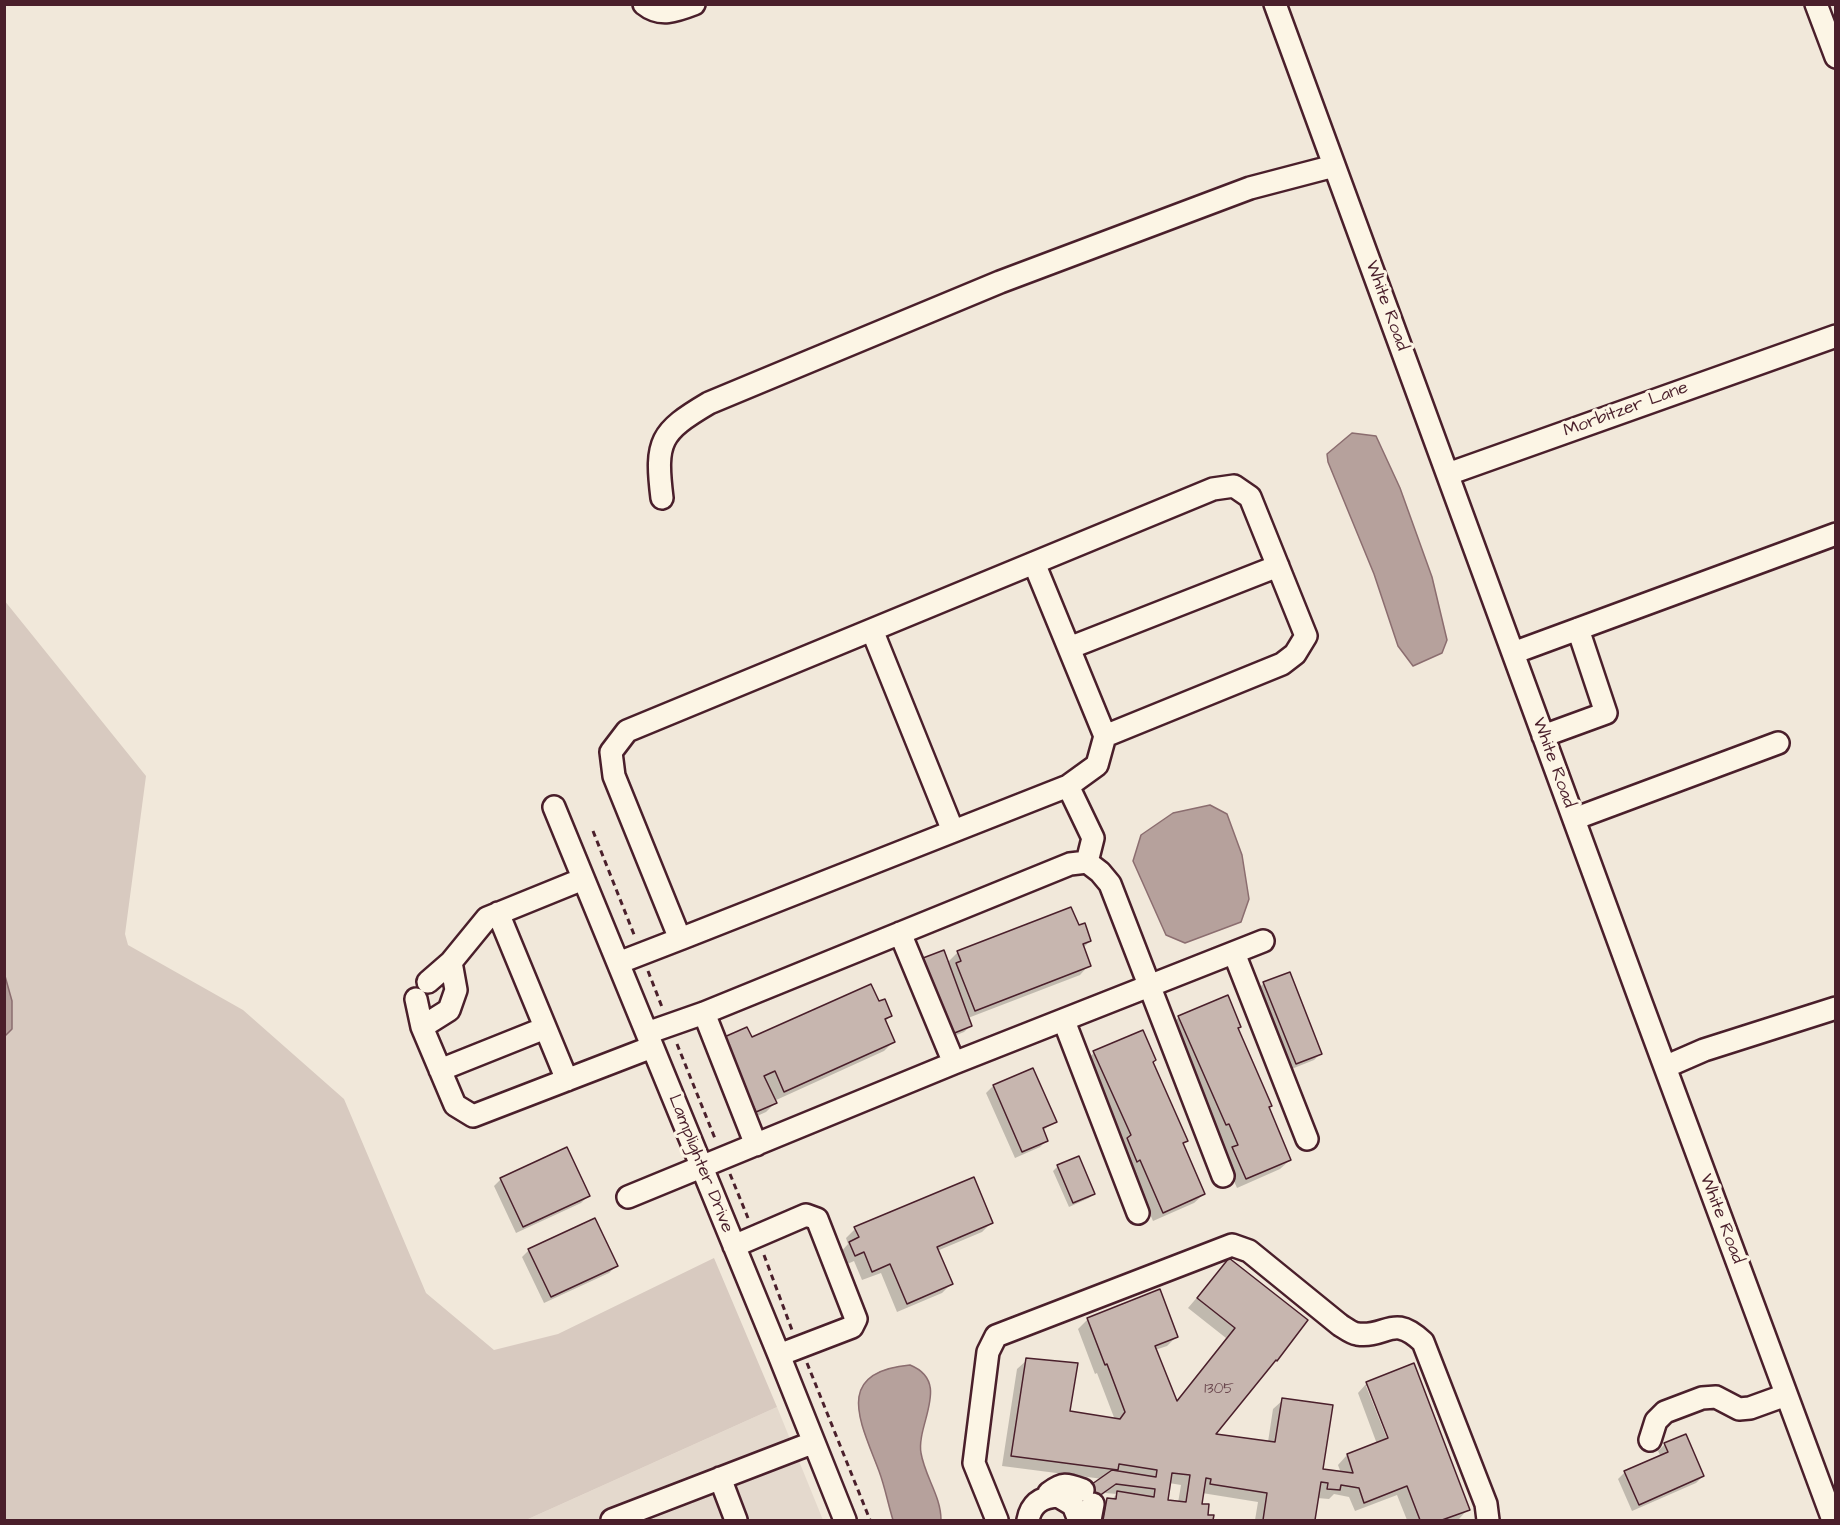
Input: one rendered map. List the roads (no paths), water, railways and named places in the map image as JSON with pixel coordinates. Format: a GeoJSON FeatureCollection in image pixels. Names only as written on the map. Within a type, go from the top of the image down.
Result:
{"type":"FeatureCollection","features":[{"type":"Feature","properties":{"kind":"street"},"geometry":{"type":"LineString","coordinates":[[644,4],[653,12],[672,12],[694,4]]}},
{"type":"Feature","properties":{"kind":"street","name":"White Road"},"geometry":{"type":"LineString","coordinates":[[1275,4],[1833,1521]]}},
{"type":"Feature","properties":{"kind":"street"},"geometry":{"type":"LineString","coordinates":[[1824,11],[1836,57]]}},
{"type":"Feature","properties":{"kind":"street"},"geometry":{"type":"LineString","coordinates":[[662,498],[658,466],[663,441],[679,421],[709,404],[1000,282],[1250,188],[1334,166]]}},
{"type":"Feature","properties":{"kind":"street","name":"Morbitzer Lane"},"geometry":{"type":"LineString","coordinates":[[1448,474],[1836,336]]}},
{"type":"Feature","properties":{"kind":"street"},"geometry":{"type":"LineString","coordinates":[[680,939],[614,776],[611,752],[627,731],[1213,489],[1234,486],[1250,497],[1306,636],[1295,654],[1282,664],[1105,736]]}},
{"type":"Feature","properties":{"kind":"street"},"geometry":{"type":"LineString","coordinates":[[1513,653],[1836,534]]}},
{"type":"Feature","properties":{"kind":"street"},"geometry":{"type":"LineString","coordinates":[[618,963],[1068,786],[1096,765],[1105,736],[1034,563]]}},
{"type":"Feature","properties":{"kind":"street"},"geometry":{"type":"LineString","coordinates":[[1069,648],[1278,566]]}},
{"type":"Feature","properties":{"kind":"street"},"geometry":{"type":"LineString","coordinates":[[1543,736],[1606,713],[1578,629]]}},
{"type":"Feature","properties":{"kind":"street"},"geometry":{"type":"LineString","coordinates":[[872,630],[953,831]]}},
{"type":"Feature","properties":{"kind":"street"},"geometry":{"type":"LineString","coordinates":[[1574,819],[1778,743]]}},
{"type":"Feature","properties":{"kind":"street"},"geometry":{"type":"LineString","coordinates":[[1068,786],[1093,838],[1087,862]]}},
{"type":"Feature","properties":{"kind":"street","name":"Lamplighter Drive"},"geometry":{"type":"LineString","coordinates":[[554,807],[779,1355],[844,1521]]}},
{"type":"Feature","properties":{"kind":"street"},"geometry":{"type":"LineString","coordinates":[[583,879],[487,918],[451,962],[422,990],[422,1027],[455,1105],[473,1116],[567,1080],[704,1013],[1070,864],[1087,862],[1110,884],[1223,1176]]}},
{"type":"Feature","properties":{"kind":"street"},"geometry":{"type":"LineString","coordinates":[[498,913],[567,1080]]}},
{"type":"Feature","properties":{"kind":"street"},"geometry":{"type":"LineString","coordinates":[[900,933],[954,1063]]}},
{"type":"Feature","properties":{"kind":"street"},"geometry":{"type":"LineString","coordinates":[[628,1197],[954,1063],[1263,941]]}},
{"type":"Feature","properties":{"kind":"street"},"geometry":{"type":"LineString","coordinates":[[1234,953],[1307,1139]]}},
{"type":"Feature","properties":{"kind":"street"},"geometry":{"type":"LineString","coordinates":[[422,1027],[449,1010],[456,990],[451,962]]}},
{"type":"Feature","properties":{"kind":"street"},"geometry":{"type":"LineString","coordinates":[[1665,1067],[1704,1050],[1836,1008]]}},
{"type":"Feature","properties":{"kind":"street"},"geometry":{"type":"LineString","coordinates":[[704,1013],[756,1145]]}},
{"type":"Feature","properties":{"kind":"street"},"geometry":{"type":"LineString","coordinates":[[1064,1021],[1138,1213]]}},
{"type":"Feature","properties":{"kind":"street"},"geometry":{"type":"LineString","coordinates":[[440,1070],[545,1028]]}},
{"type":"Feature","properties":{"kind":"street"},"geometry":{"type":"LineString","coordinates":[[734,1246],[806,1215],[817,1220],[856,1319],[852,1327],[779,1355]]}},
{"type":"Feature","properties":{"kind":"street"},"geometry":{"type":"LineString","coordinates":[[997,1521],[974,1463],[988,1352],[996,1336],[1232,1245],[1249,1251],[1354,1334],[1371,1333],[1395,1326],[1410,1331],[1423,1342],[1486,1504],[1488,1521]]}},
{"type":"Feature","properties":{"kind":"street"},"geometry":{"type":"LineString","coordinates":[[1650,1440],[1656,1421],[1665,1412],[1702,1398],[1716,1397],[1738,1409],[1750,1408],[1786,1395]]}},
{"type":"Feature","properties":{"kind":"street"},"geometry":{"type":"LineString","coordinates":[[612,1521],[812,1443]]}},
{"type":"Feature","properties":{"kind":"street"},"geometry":{"type":"LineString","coordinates":[[720,1478],[736,1521]]}},
{"type":"Feature","properties":{"kind":"street"},"geometry":{"type":"LineString","coordinates":[[1028,1521],[1034,1505],[1059,1485],[1067,1485],[1089,1505]]}},
{"type":"Feature","properties":{"kind":"street"},"geometry":{"type":"LineString","coordinates":[[1041,1499],[1058,1496],[1066,1499],[1073,1505],[1079,1521]]}}]}
